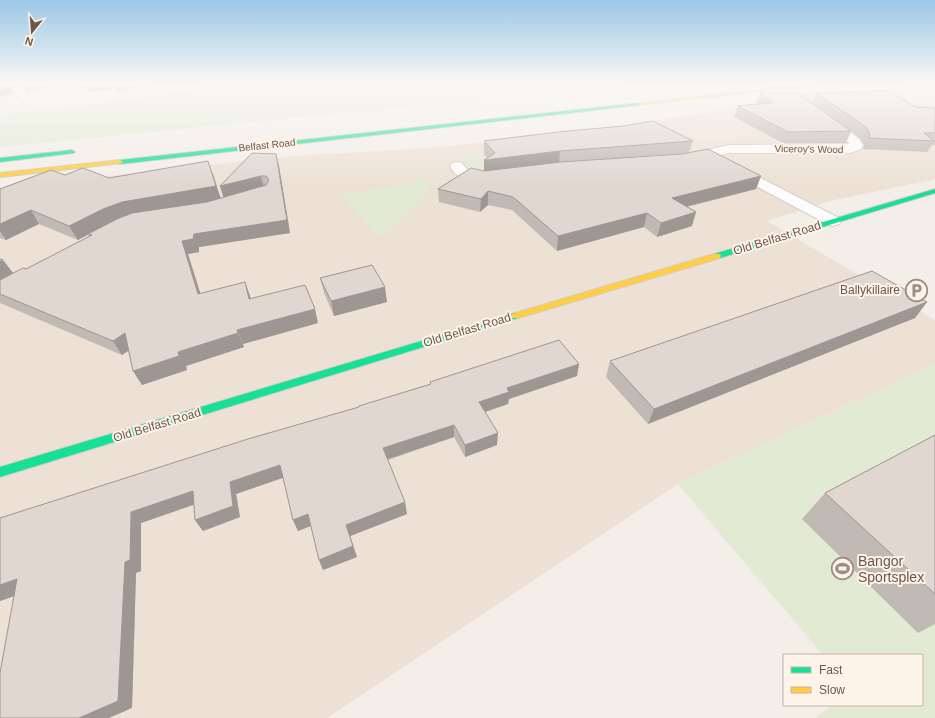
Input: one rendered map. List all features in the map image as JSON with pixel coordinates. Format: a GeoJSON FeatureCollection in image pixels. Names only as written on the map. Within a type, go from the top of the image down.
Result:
{"type":"FeatureCollection","features":[{"type":"Feature","properties":{"kind":"main road","name":"Belfast Road"},"geometry":{"type":"LineString","coordinates":[[0,175],[518,118]]}},
{"type":"Feature","properties":{"kind":"main road"},"geometry":{"type":"LineString","coordinates":[[0,160],[84,151]]}},
{"type":"Feature","properties":{"kind":"main road","name":"Old Belfast Road"},"geometry":{"type":"LineString","coordinates":[[0,472],[935,191]]}},
{"type":"Feature","properties":{"kind":"street","name":"Viceroy's Wood"},"geometry":{"type":"LineString","coordinates":[[671,161],[710,155],[729,149],[850,149],[857,146],[855,142],[822,118]]}},
{"type":"Feature","properties":{"kind":"street"},"geometry":{"type":"LineString","coordinates":[[710,155],[832,221]]}},
{"type":"Feature","properties":{"kind":"street"},"geometry":{"type":"LineString","coordinates":[[457,166],[459,171],[472,177],[484,178],[503,176]]}},
{"type":"Feature","properties":{"kind":"shaded area"},"geometry":{"type":"Polygon","coordinates":[[[674,118],[935,118],[935,179],[830,201],[767,221],[935,320],[935,364],[678,484],[327,718],[0,718],[0,188],[291,156],[428,148],[561,135],[674,118]]]}},
{"type":"Feature","properties":{"kind":"green space"},"geometry":{"type":"Polygon","coordinates":[[[0,118],[299,118],[0,147],[0,118]]]}},
{"type":"Feature","properties":{"kind":"green space"},"geometry":{"type":"Polygon","coordinates":[[[475,151],[493,174],[477,173],[469,170],[467,167],[468,155],[475,151]]]}},
{"type":"Feature","properties":{"kind":"green space"},"geometry":{"type":"Polygon","coordinates":[[[430,180],[429,191],[424,199],[380,238],[340,194],[430,180]]]}},
{"type":"Feature","properties":{"kind":"green space","name":"Bangor Sportsplex"},"geometry":{"type":"Polygon","coordinates":[[[935,364],[935,718],[815,718],[832,706],[923,706],[923,654],[822,654],[678,484],[935,364]]]}},
{"type":"Feature","properties":{"kind":"building"},"geometry":{"type":"Polygon","coordinates":[[[760,118],[832,118],[851,131],[788,132],[760,118]]]}},
{"type":"Feature","properties":{"kind":"building"},"geometry":{"type":"Polygon","coordinates":[[[852,118],[935,118],[935,133],[924,133],[934,141],[869,138],[870,134],[866,127],[852,118]]]}},
{"type":"Feature","properties":{"kind":"building"},"geometry":{"type":"Polygon","coordinates":[[[653,121],[693,141],[560,151],[484,160],[495,153],[484,141],[623,126],[653,121]]]}},
{"type":"Feature","properties":{"kind":"building"},"geometry":{"type":"Polygon","coordinates":[[[708,149],[761,176],[672,198],[696,212],[661,223],[647,213],[558,236],[513,197],[488,191],[481,199],[438,189],[471,168],[484,171],[561,162],[682,154],[708,149]]]}},
{"type":"Feature","properties":{"kind":"building"},"geometry":{"type":"Polygon","coordinates":[[[252,153],[276,154],[287,220],[194,234],[193,239],[182,241],[198,294],[245,282],[249,299],[305,285],[315,309],[237,330],[238,333],[178,352],[179,356],[133,371],[125,333],[113,341],[0,294],[0,280],[23,268],[26,269],[92,235],[88,234],[117,219],[132,213],[207,202],[266,185],[269,180],[266,176],[261,176],[220,186],[252,153]]]}},
{"type":"Feature","properties":{"kind":"building"},"geometry":{"type":"Polygon","coordinates":[[[208,161],[216,186],[122,202],[103,209],[69,226],[31,210],[0,224],[0,189],[51,170],[65,175],[83,168],[109,178],[208,161]]]}},
{"type":"Feature","properties":{"kind":"building"},"geometry":{"type":"Polygon","coordinates":[[[372,265],[385,287],[331,301],[320,278],[372,265]]]}},
{"type":"Feature","properties":{"kind":"building"},"geometry":{"type":"Polygon","coordinates":[[[872,271],[927,302],[654,409],[610,361],[872,271]]]}},
{"type":"Feature","properties":{"kind":"building"},"geometry":{"type":"Polygon","coordinates":[[[559,340],[579,364],[507,388],[509,392],[479,402],[498,433],[465,445],[454,425],[383,448],[405,502],[346,525],[353,546],[319,560],[308,514],[293,520],[280,465],[230,482],[233,506],[195,520],[193,491],[131,512],[130,560],[125,562],[118,701],[79,718],[0,718],[0,673],[17,579],[0,585],[0,518],[248,439],[359,407],[559,340]]]}},
{"type":"Feature","properties":{"kind":"building"},"geometry":{"type":"Polygon","coordinates":[[[935,435],[935,594],[825,493],[935,435]]]}},
{"type":"Feature","properties":{"kind":"traffic: fast"},"geometry":{"type":"LineString","coordinates":[[120,162],[517,118]]}},
{"type":"Feature","properties":{"kind":"traffic: fast"},"geometry":{"type":"LineString","coordinates":[[0,160],[72,152]]}},
{"type":"Feature","properties":{"kind":"traffic: fast"},"geometry":{"type":"LineString","coordinates":[[717,256],[935,191]]}},
{"type":"Feature","properties":{"kind":"traffic: fast"},"geometry":{"type":"LineString","coordinates":[[0,472],[515,316]]}},
{"type":"Feature","properties":{"kind":"traffic: slow"},"geometry":{"type":"LineString","coordinates":[[0,175],[120,162]]}},
{"type":"Feature","properties":{"kind":"traffic: slow"},"geometry":{"type":"LineString","coordinates":[[515,316],[717,256]]}},
{"type":"Feature","properties":{"kind":"place","name":"Ballykillaire"},"geometry":{"type":"Point","coordinates":[916,290]}},
{"type":"Feature","properties":{"kind":"place","name":"Bangor Sportsplex"},"geometry":{"type":"Point","coordinates":[843,569]}}]}
